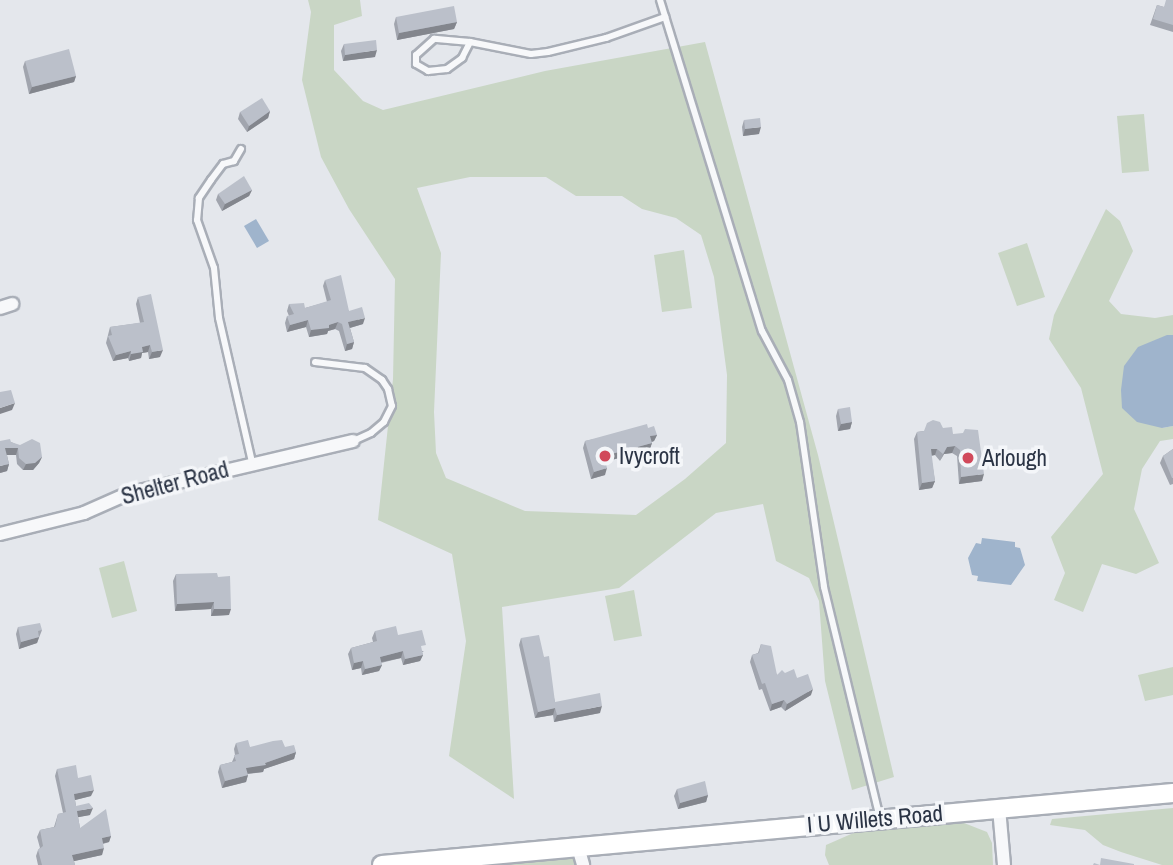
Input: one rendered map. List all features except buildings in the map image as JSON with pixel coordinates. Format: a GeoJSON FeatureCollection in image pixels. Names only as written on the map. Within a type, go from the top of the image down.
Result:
{"type":"FeatureCollection","features":[{"type":"Feature","properties":{"kind":"street","name":"Shelter Road"},"geometry":{"type":"LineString","coordinates":[[0,534],[84,513],[127,494],[252,462],[353,441]]}},
{"type":"Feature","properties":{"kind":"street","name":"I U Willets Road"},"geometry":{"type":"LineString","coordinates":[[382,865],[1173,793]]}},
{"type":"Feature","properties":{"kind":"street"},"geometry":{"type":"LineString","coordinates":[[999,808],[1004,865]]}},
{"type":"Feature","properties":{"kind":"street"},"geometry":{"type":"LineString","coordinates":[[578,847],[583,865]]}},
{"type":"Feature","properties":{"kind":"lane"},"geometry":{"type":"LineString","coordinates":[[660,0],[762,331],[789,380],[800,422],[824,587],[880,818]]}},
{"type":"Feature","properties":{"kind":"lane"},"geometry":{"type":"LineString","coordinates":[[470,42],[462,58],[447,69],[428,71],[416,64],[416,55],[433,39],[470,42],[530,54],[606,38],[665,17]]}},
{"type":"Feature","properties":{"kind":"lane"},"geometry":{"type":"LineString","coordinates":[[241,149],[234,161],[223,164],[199,198],[197,220],[214,268],[219,318],[252,462]]}},
{"type":"Feature","properties":{"kind":"lane"},"geometry":{"type":"LineString","coordinates":[[315,362],[365,368],[382,380],[388,389],[392,406],[384,422],[371,433],[353,441]]}},
{"type":"Feature","properties":{"kind":"green space"},"geometry":{"type":"Polygon","coordinates":[[[308,0],[360,0],[362,16],[334,25],[334,70],[363,101],[383,110],[545,71],[705,42],[818,455],[894,777],[852,790],[825,681],[819,601],[809,578],[776,561],[763,504],[716,513],[619,588],[502,607],[514,799],[449,756],[466,641],[452,554],[378,520],[393,379],[395,279],[349,209],[321,157],[302,80],[311,12],[308,0]],[[470,177],[417,188],[441,253],[434,412],[436,453],[446,478],[525,511],[636,515],[685,479],[726,443],[727,375],[714,277],[701,235],[676,218],[642,209],[622,196],[576,196],[546,177],[470,177]]]}},
{"type":"Feature","properties":{"kind":"green space"},"geometry":{"type":"Polygon","coordinates":[[[1144,114],[1149,171],[1122,173],[1117,116],[1144,114]]]}},
{"type":"Feature","properties":{"kind":"green space"},"geometry":{"type":"Polygon","coordinates":[[[1106,209],[1120,221],[1133,251],[1109,301],[1121,314],[1155,318],[1173,315],[1173,335],[1167,335],[1162,428],[1173,426],[1173,439],[1160,441],[1142,469],[1134,509],[1159,563],[1136,574],[1102,564],[1083,612],[1054,600],[1065,573],[1051,537],[1103,474],[1081,388],[1049,339],[1054,315],[1106,209]]]}},
{"type":"Feature","properties":{"kind":"green space"},"geometry":{"type":"Polygon","coordinates":[[[1027,243],[1045,297],[1017,306],[998,253],[1027,243]]]}},
{"type":"Feature","properties":{"kind":"green space"},"geometry":{"type":"Polygon","coordinates":[[[684,250],[692,308],[662,312],[654,255],[684,250]]]}},
{"type":"Feature","properties":{"kind":"green space"},"geometry":{"type":"Polygon","coordinates":[[[124,561],[137,611],[112,618],[99,568],[124,561]]]}},
{"type":"Feature","properties":{"kind":"green space"},"geometry":{"type":"Polygon","coordinates":[[[634,590],[642,636],[614,641],[605,596],[634,590]]]}},
{"type":"Feature","properties":{"kind":"green space"},"geometry":{"type":"Polygon","coordinates":[[[1173,667],[1173,695],[1145,701],[1138,675],[1173,667]]]}},
{"type":"Feature","properties":{"kind":"green space"},"geometry":{"type":"Polygon","coordinates":[[[1173,808],[1173,865],[1162,865],[1103,845],[1085,830],[1050,825],[1052,819],[1173,808]]]}},
{"type":"Feature","properties":{"kind":"green space"},"geometry":{"type":"Polygon","coordinates":[[[964,823],[987,832],[992,843],[993,865],[829,865],[825,855],[826,845],[858,831],[964,823]]]}},
{"type":"Feature","properties":{"kind":"green space"},"geometry":{"type":"Polygon","coordinates":[[[578,847],[582,865],[382,865],[578,847]]]}},
{"type":"Feature","properties":{"kind":"water"},"geometry":{"type":"Polygon","coordinates":[[[256,219],[269,241],[257,248],[244,226],[256,219]]]}},
{"type":"Feature","properties":{"kind":"water"},"geometry":{"type":"Polygon","coordinates":[[[1173,335],[1173,426],[1162,428],[1137,422],[1122,408],[1121,390],[1124,366],[1138,347],[1173,335]]]}},
{"type":"Feature","properties":{"kind":"water"},"geometry":{"type":"Polygon","coordinates":[[[982,538],[1015,542],[1015,547],[1020,548],[1025,565],[1011,585],[977,581],[978,576],[972,575],[968,558],[976,543],[981,544],[982,538]]]}},
{"type":"Feature","properties":{"kind":"place","name":"Ivycroft"},"geometry":{"type":"Point","coordinates":[605,456]}},
{"type":"Feature","properties":{"kind":"place","name":"Arlough"},"geometry":{"type":"Point","coordinates":[968,458]}}]}
